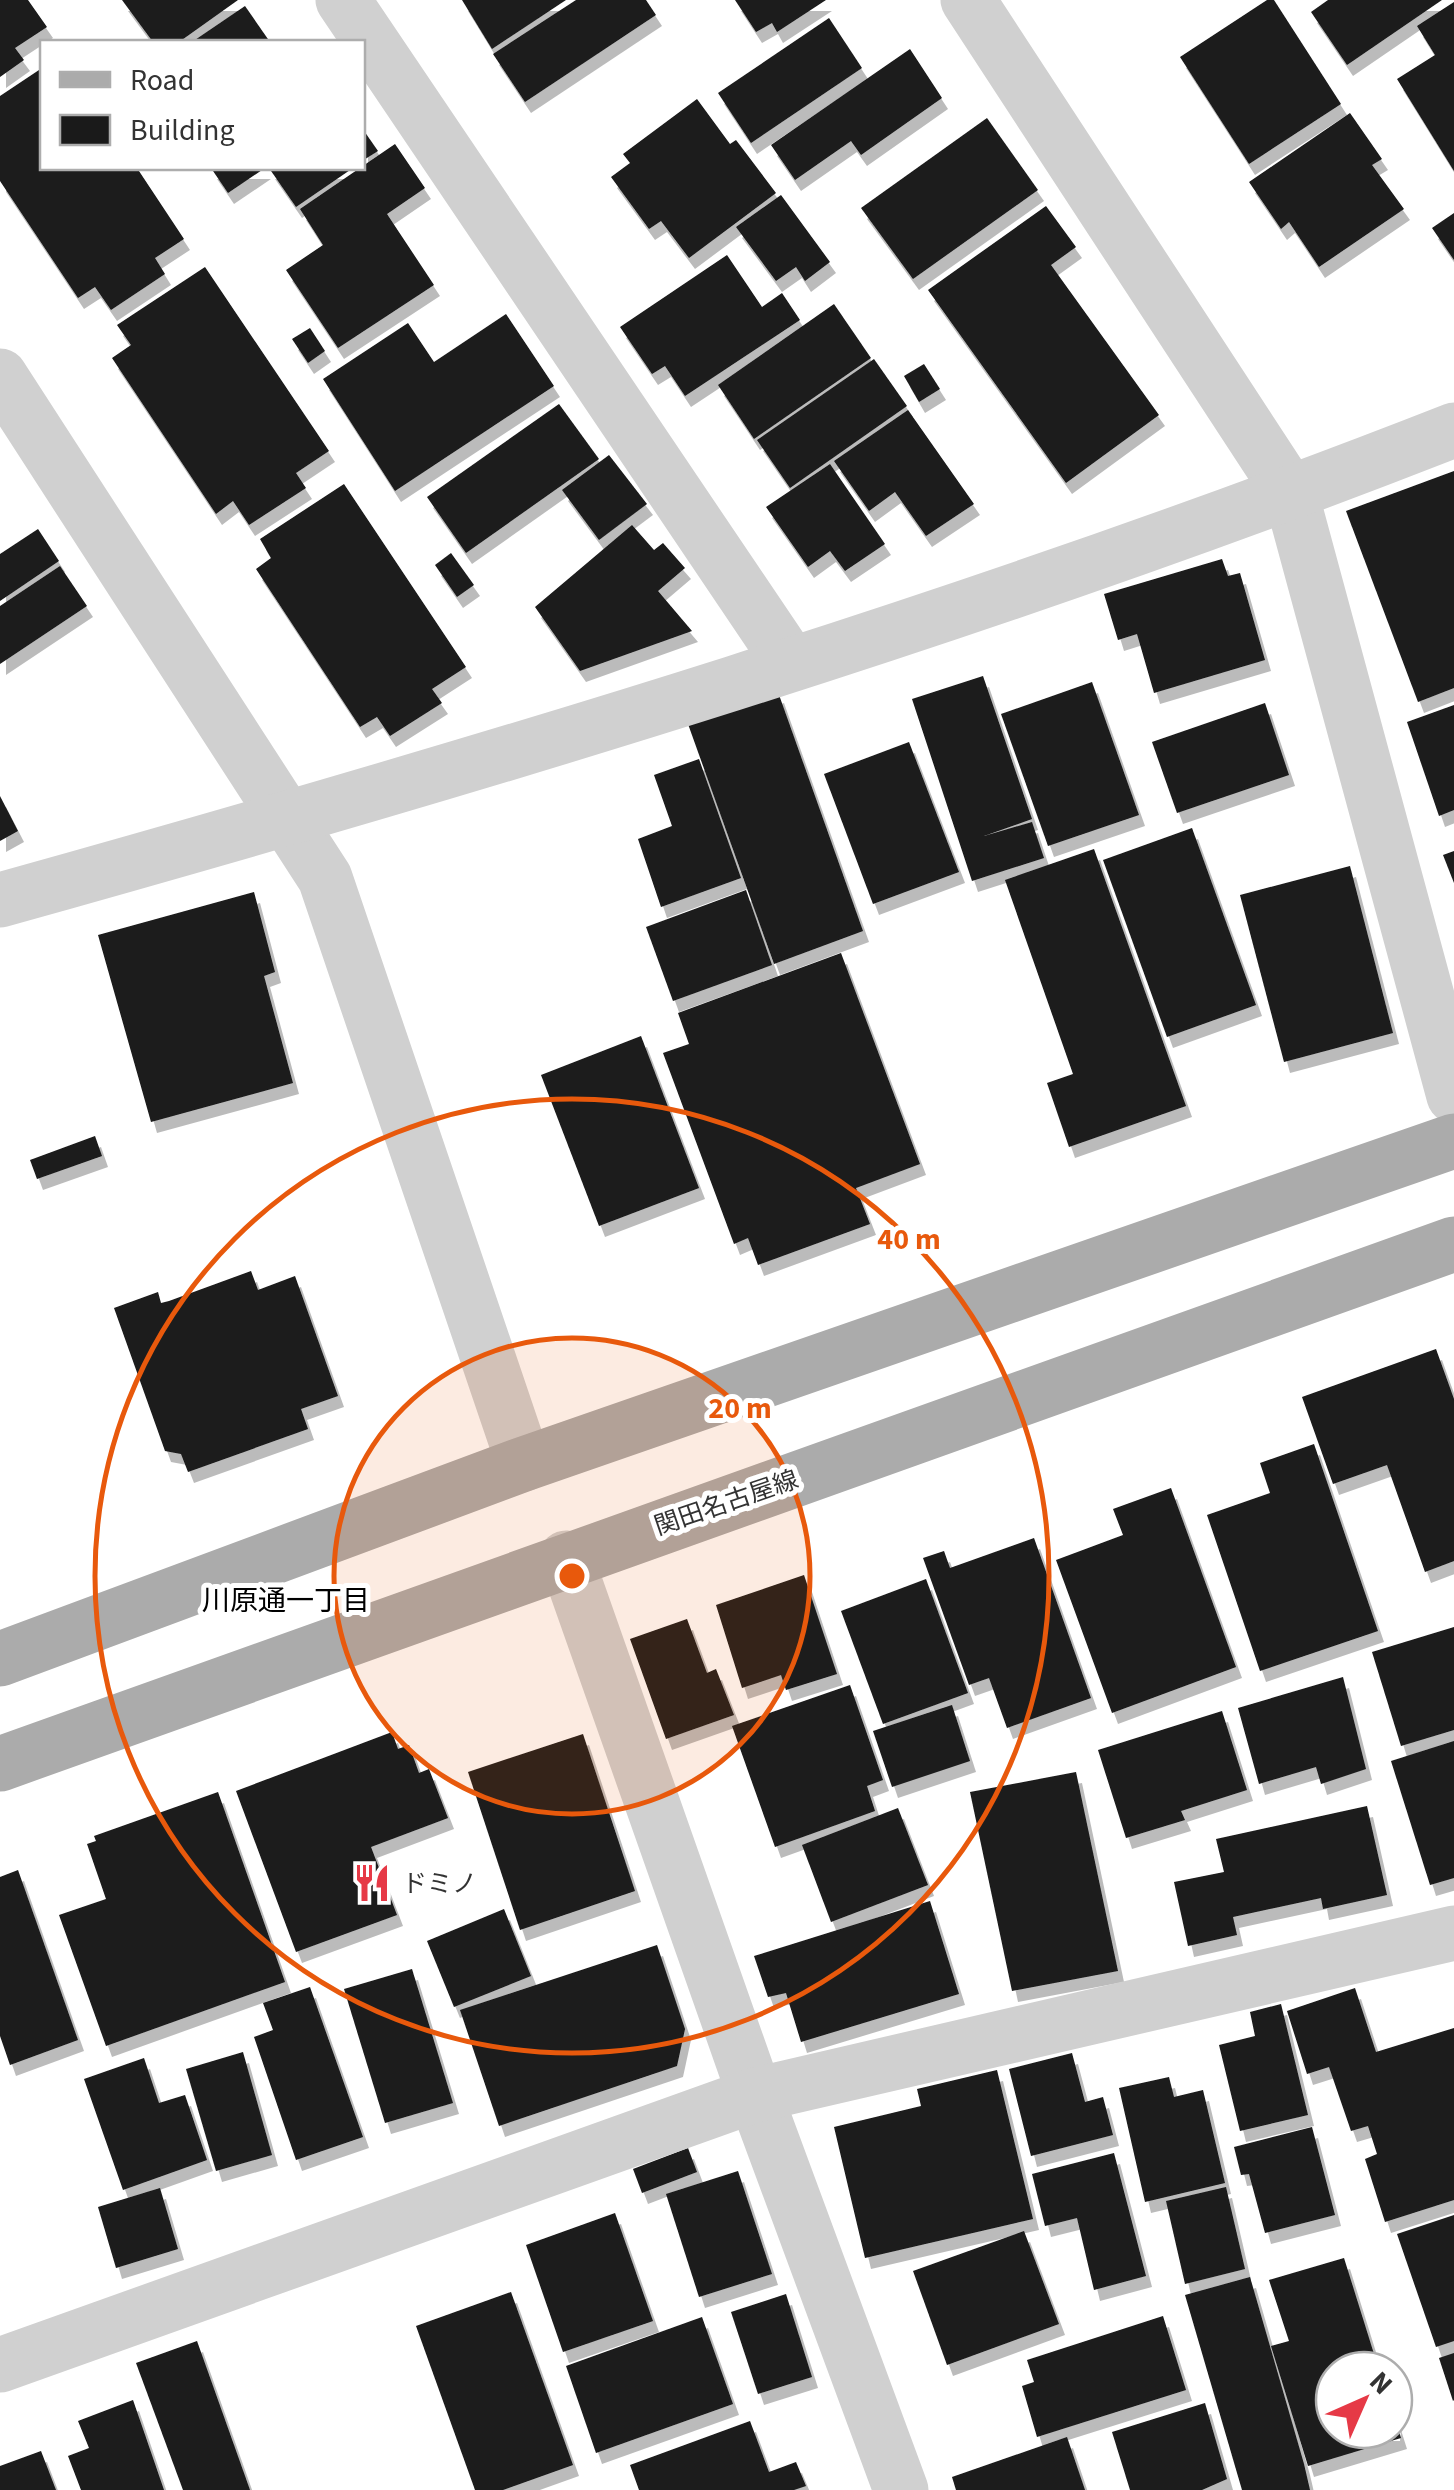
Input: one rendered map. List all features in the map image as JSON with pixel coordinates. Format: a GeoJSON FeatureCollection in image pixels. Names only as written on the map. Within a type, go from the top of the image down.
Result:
{"type":"FeatureCollection","features":[{"type":"Feature","properties":{"kind":"main road"},"geometry":{"type":"LineString","coordinates":[[0,1658],[524,1464],[1454,1141]]}},
{"type":"Feature","properties":{"kind":"main road","name":"関田名古屋線"},"geometry":{"type":"LineString","coordinates":[[0,1764],[566,1558],[1454,1244]]}},
{"type":"Feature","properties":{"kind":"street"},"geometry":{"type":"LineString","coordinates":[[343,0],[790,664]]}},
{"type":"Feature","properties":{"kind":"street"},"geometry":{"type":"LineString","coordinates":[[968,0],[1291,494],[1454,1096]]}},
{"type":"Feature","properties":{"kind":"street"},"geometry":{"type":"LineString","coordinates":[[0,376],[325,878],[524,1464]]}},
{"type":"Feature","properties":{"kind":"street"},"geometry":{"type":"LineString","coordinates":[[0,900],[290,819],[790,664],[1291,494],[1454,430]]}},
{"type":"Feature","properties":{"kind":"street"},"geometry":{"type":"LineString","coordinates":[[566,1558],[755,2095],[900,2490]]}},
{"type":"Feature","properties":{"kind":"street"},"geometry":{"type":"LineString","coordinates":[[0,2365],[755,2095],[1454,1933]]}},
{"type":"Feature","properties":{"kind":"building"},"geometry":{"type":"Polygon","coordinates":[[[0,0],[28,0],[47,27],[15,48],[24,60],[0,77],[0,0]]]}},
{"type":"Feature","properties":{"kind":"building"},"geometry":{"type":"Polygon","coordinates":[[[122,0],[238,0],[182,40],[152,40],[122,0]]]}},
{"type":"Feature","properties":{"kind":"building"},"geometry":{"type":"Polygon","coordinates":[[[462,0],[566,0],[492,49],[462,0]]]}},
{"type":"Feature","properties":{"kind":"building"},"geometry":{"type":"Polygon","coordinates":[[[576,0],[646,0],[656,15],[525,102],[493,54],[576,0]]]}},
{"type":"Feature","properties":{"kind":"building"},"geometry":{"type":"Polygon","coordinates":[[[735,0],[826,0],[777,32],[772,23],[756,32],[735,0]]]}},
{"type":"Feature","properties":{"kind":"building"},"geometry":{"type":"Polygon","coordinates":[[[1267,0],[1274,0],[1341,104],[1249,164],[1180,57],[1267,0]]]}},
{"type":"Feature","properties":{"kind":"building"},"geometry":{"type":"Polygon","coordinates":[[[1328,0],[1442,0],[1347,65],[1311,12],[1328,0]]]}},
{"type":"Feature","properties":{"kind":"building"},"geometry":{"type":"Polygon","coordinates":[[[1454,2],[1454,171],[1397,79],[1435,55],[1417,26],[1454,2]]]}},
{"type":"Feature","properties":{"kind":"building"},"geometry":{"type":"Polygon","coordinates":[[[245,6],[269,40],[195,40],[245,6]]]}},
{"type":"Feature","properties":{"kind":"building"},"geometry":{"type":"Polygon","coordinates":[[[829,18],[862,68],[751,143],[718,93],[829,18]]]}},
{"type":"Feature","properties":{"kind":"building"},"geometry":{"type":"Polygon","coordinates":[[[910,49],[942,98],[861,155],[851,141],[795,180],[771,145],[910,49]]]}},
{"type":"Feature","properties":{"kind":"building"},"geometry":{"type":"Polygon","coordinates":[[[40,69],[40,170],[138,170],[184,239],[155,258],[165,274],[111,310],[95,287],[78,298],[0,181],[0,96],[40,69]]]}},
{"type":"Feature","properties":{"kind":"building"},"geometry":{"type":"Polygon","coordinates":[[[697,99],[730,144],[736,140],[776,193],[689,258],[661,221],[649,229],[611,177],[630,163],[623,154],[697,99]]]}},
{"type":"Feature","properties":{"kind":"building"},"geometry":{"type":"Polygon","coordinates":[[[1350,113],[1382,159],[1372,165],[1404,209],[1319,267],[1289,222],[1281,229],[1249,182],[1350,113]]]}},
{"type":"Feature","properties":{"kind":"building"},"geometry":{"type":"Polygon","coordinates":[[[987,118],[1038,190],[913,279],[861,208],[987,118]]]}},
{"type":"Feature","properties":{"kind":"building"},"geometry":{"type":"Polygon","coordinates":[[[365,132],[378,151],[365,159],[365,132]]]}},
{"type":"Feature","properties":{"kind":"building"},"geometry":{"type":"Polygon","coordinates":[[[395,144],[425,188],[387,214],[434,285],[338,348],[286,270],[323,245],[300,209],[357,170],[365,170],[365,165],[395,144]]]}},
{"type":"Feature","properties":{"kind":"building"},"geometry":{"type":"Polygon","coordinates":[[[212,170],[262,170],[228,193],[212,170]]]}},
{"type":"Feature","properties":{"kind":"building"},"geometry":{"type":"Polygon","coordinates":[[[270,170],[350,170],[296,207],[270,170]]]}},
{"type":"Feature","properties":{"kind":"building"},"geometry":{"type":"Polygon","coordinates":[[[781,195],[830,262],[805,281],[796,267],[776,281],[736,227],[781,195]]]}},
{"type":"Feature","properties":{"kind":"building"},"geometry":{"type":"Polygon","coordinates":[[[1046,206],[1076,247],[1051,265],[1159,415],[1066,483],[928,290],[1046,206]]]}},
{"type":"Feature","properties":{"kind":"building"},"geometry":{"type":"Polygon","coordinates":[[[1454,213],[1454,260],[1432,228],[1454,213]]]}},
{"type":"Feature","properties":{"kind":"building"},"geometry":{"type":"Polygon","coordinates":[[[727,255],[762,307],[782,293],[800,320],[685,396],[665,366],[652,374],[620,327],[727,255]]]}},
{"type":"Feature","properties":{"kind":"building"},"geometry":{"type":"Polygon","coordinates":[[[205,267],[329,451],[296,473],[306,488],[249,525],[233,501],[216,514],[112,358],[131,345],[117,325],[205,267]]]}},
{"type":"Feature","properties":{"kind":"building"},"geometry":{"type":"Polygon","coordinates":[[[834,304],[871,358],[754,439],[718,385],[834,304]]]}},
{"type":"Feature","properties":{"kind":"building"},"geometry":{"type":"Polygon","coordinates":[[[506,314],[554,386],[395,491],[323,379],[408,323],[434,362],[506,314]]]}},
{"type":"Feature","properties":{"kind":"building"},"geometry":{"type":"Polygon","coordinates":[[[310,328],[325,351],[308,363],[292,339],[310,328]]]}},
{"type":"Feature","properties":{"kind":"building"},"geometry":{"type":"Polygon","coordinates":[[[874,359],[907,406],[790,488],[757,440],[874,359]]]}},
{"type":"Feature","properties":{"kind":"building"},"geometry":{"type":"Polygon","coordinates":[[[924,364],[940,389],[919,402],[904,376],[924,364]]]}},
{"type":"Feature","properties":{"kind":"building"},"geometry":{"type":"Polygon","coordinates":[[[559,404],[599,459],[466,553],[427,497],[559,404]]]}},
{"type":"Feature","properties":{"kind":"building"},"geometry":{"type":"Polygon","coordinates":[[[908,410],[974,504],[926,536],[895,492],[869,511],[834,461],[908,410]]]}},
{"type":"Feature","properties":{"kind":"building"},"geometry":{"type":"Polygon","coordinates":[[[609,455],[647,504],[599,540],[562,490],[609,455]]]}},
{"type":"Feature","properties":{"kind":"building"},"geometry":{"type":"Polygon","coordinates":[[[830,464],[885,544],[845,571],[830,551],[808,567],[766,507],[830,464]]]}},
{"type":"Feature","properties":{"kind":"building"},"geometry":{"type":"Polygon","coordinates":[[[1454,471],[1454,688],[1418,702],[1346,511],[1454,471]]]}},
{"type":"Feature","properties":{"kind":"building"},"geometry":{"type":"Polygon","coordinates":[[[344,484],[466,667],[432,689],[442,703],[390,736],[377,717],[360,727],[256,569],[271,558],[260,539],[344,484]]]}},
{"type":"Feature","properties":{"kind":"building"},"geometry":{"type":"Polygon","coordinates":[[[632,525],[654,550],[663,543],[685,568],[658,591],[692,631],[580,671],[535,607],[632,525]]]}},
{"type":"Feature","properties":{"kind":"building"},"geometry":{"type":"Polygon","coordinates":[[[38,529],[59,561],[0,601],[0,554],[38,529]]]}},
{"type":"Feature","properties":{"kind":"building"},"geometry":{"type":"Polygon","coordinates":[[[451,553],[474,585],[457,597],[435,565],[451,553]]]}},
{"type":"Feature","properties":{"kind":"building"},"geometry":{"type":"Polygon","coordinates":[[[1222,559],[1228,576],[1240,573],[1265,660],[1154,693],[1137,634],[1118,640],[1104,594],[1222,559]]]}},
{"type":"Feature","properties":{"kind":"building"},"geometry":{"type":"Polygon","coordinates":[[[60,566],[87,606],[0,664],[0,606],[60,566]]]}},
{"type":"Feature","properties":{"kind":"building"},"geometry":{"type":"Polygon","coordinates":[[[983,676],[1032,819],[984,836],[1032,822],[1044,858],[972,881],[912,699],[983,676]]]}},
{"type":"Feature","properties":{"kind":"building"},"geometry":{"type":"Polygon","coordinates":[[[1092,682],[1139,815],[1048,846],[1001,714],[1092,682]]]}},
{"type":"Feature","properties":{"kind":"building"},"geometry":{"type":"Polygon","coordinates":[[[778,692],[863,931],[774,964],[688,724],[778,692]]]}},
{"type":"Feature","properties":{"kind":"building"},"geometry":{"type":"Polygon","coordinates":[[[1265,703],[1289,775],[1177,813],[1152,742],[1265,703]]]}},
{"type":"Feature","properties":{"kind":"building"},"geometry":{"type":"Polygon","coordinates":[[[1454,705],[1454,810],[1439,816],[1407,722],[1454,705]]]}},
{"type":"Feature","properties":{"kind":"building"},"geometry":{"type":"Polygon","coordinates":[[[909,742],[959,872],[873,904],[824,774],[909,742]]]}},
{"type":"Feature","properties":{"kind":"building"},"geometry":{"type":"Polygon","coordinates":[[[699,759],[741,878],[661,907],[638,839],[672,826],[654,775],[699,759]]]}},
{"type":"Feature","properties":{"kind":"building"},"geometry":{"type":"Polygon","coordinates":[[[0,796],[18,831],[0,841],[0,796]]]}},
{"type":"Feature","properties":{"kind":"building"},"geometry":{"type":"Polygon","coordinates":[[[1192,828],[1256,1005],[1167,1037],[1103,860],[1192,828]]]}},
{"type":"Feature","properties":{"kind":"building"},"geometry":{"type":"Polygon","coordinates":[[[1094,849],[1186,1106],[1069,1147],[1047,1083],[1073,1074],[1005,880],[1094,849]]]}},
{"type":"Feature","properties":{"kind":"building"},"geometry":{"type":"Polygon","coordinates":[[[1454,851],[1454,883],[1443,855],[1454,851]]]}},
{"type":"Feature","properties":{"kind":"building"},"geometry":{"type":"Polygon","coordinates":[[[1350,866],[1393,1033],[1284,1062],[1240,895],[1350,866]]]}},
{"type":"Feature","properties":{"kind":"building"},"geometry":{"type":"Polygon","coordinates":[[[746,890],[772,965],[673,1001],[646,927],[746,890]]]}},
{"type":"Feature","properties":{"kind":"building"},"geometry":{"type":"Polygon","coordinates":[[[254,892],[275,972],[264,976],[293,1083],[151,1122],[98,935],[254,892]]]}},
{"type":"Feature","properties":{"kind":"building"},"geometry":{"type":"Polygon","coordinates":[[[841,953],[920,1164],[856,1188],[870,1224],[758,1265],[748,1238],[734,1244],[663,1053],[689,1044],[678,1013],[841,953]]]}},
{"type":"Feature","properties":{"kind":"building"},"geometry":{"type":"Polygon","coordinates":[[[641,1036],[699,1188],[599,1226],[541,1075],[641,1036]]]}},
{"type":"Feature","properties":{"kind":"building"},"geometry":{"type":"Polygon","coordinates":[[[95,1136],[102,1156],[37,1179],[30,1160],[95,1136]]]}},
{"type":"Feature","properties":{"kind":"building"},"geometry":{"type":"Polygon","coordinates":[[[251,1271],[258,1290],[295,1276],[338,1396],[301,1409],[308,1429],[188,1472],[181,1454],[165,1451],[114,1308],[158,1292],[161,1303],[169,1301],[251,1271]]]}},
{"type":"Feature","properties":{"kind":"building"},"geometry":{"type":"Polygon","coordinates":[[[1436,1349],[1454,1399],[1454,1561],[1425,1572],[1387,1465],[1333,1484],[1302,1397],[1436,1349]]]}},
{"type":"Feature","properties":{"kind":"building"},"geometry":{"type":"Polygon","coordinates":[[[1314,1444],[1378,1631],[1260,1671],[1207,1515],[1270,1493],[1260,1463],[1314,1444]]]}},
{"type":"Feature","properties":{"kind":"building"},"geometry":{"type":"Polygon","coordinates":[[[1171,1488],[1236,1667],[1112,1713],[1056,1560],[1123,1535],[1113,1509],[1171,1488]]]}},
{"type":"Feature","properties":{"kind":"building"},"geometry":{"type":"Polygon","coordinates":[[[1034,1538],[1091,1698],[1007,1728],[989,1678],[969,1685],[923,1558],[944,1551],[950,1568],[1034,1538]]]}},
{"type":"Feature","properties":{"kind":"building"},"geometry":{"type":"Polygon","coordinates":[[[804,1575],[837,1674],[786,1690],[781,1675],[742,1688],[716,1605],[804,1575]]]}},
{"type":"Feature","properties":{"kind":"building"},"geometry":{"type":"Polygon","coordinates":[[[926,1579],[968,1693],[883,1724],[841,1611],[926,1579]]]}},
{"type":"Feature","properties":{"kind":"building"},"geometry":{"type":"Polygon","coordinates":[[[687,1619],[707,1673],[716,1669],[734,1715],[666,1739],[630,1639],[687,1619]]]}},
{"type":"Feature","properties":{"kind":"building"},"geometry":{"type":"Polygon","coordinates":[[[1454,1627],[1454,1730],[1401,1746],[1372,1652],[1454,1627]]]}},
{"type":"Feature","properties":{"kind":"building"},"geometry":{"type":"Polygon","coordinates":[[[1343,1677],[1366,1769],[1321,1784],[1316,1767],[1259,1784],[1238,1708],[1343,1677]]]}},
{"type":"Feature","properties":{"kind":"building"},"geometry":{"type":"Polygon","coordinates":[[[850,1685],[883,1780],[867,1786],[875,1811],[775,1847],[732,1726],[850,1685]]]}},
{"type":"Feature","properties":{"kind":"building"},"geometry":{"type":"Polygon","coordinates":[[[952,1705],[970,1761],[892,1787],[873,1731],[952,1705]]]}},
{"type":"Feature","properties":{"kind":"building"},"geometry":{"type":"Polygon","coordinates":[[[1222,1711],[1247,1790],[1181,1811],[1185,1820],[1126,1838],[1098,1750],[1222,1711]]]}},
{"type":"Feature","properties":{"kind":"building"},"geometry":{"type":"Polygon","coordinates":[[[392,1732],[398,1749],[409,1745],[419,1773],[429,1769],[448,1818],[371,1847],[397,1915],[296,1952],[236,1791],[392,1732]]]}},
{"type":"Feature","properties":{"kind":"building"},"geometry":{"type":"Polygon","coordinates":[[[583,1734],[635,1891],[520,1930],[468,1772],[583,1734]]]}},
{"type":"Feature","properties":{"kind":"building"},"geometry":{"type":"Polygon","coordinates":[[[1454,1741],[1454,1878],[1430,1885],[1391,1761],[1454,1741]]]}},
{"type":"Feature","properties":{"kind":"building"},"geometry":{"type":"Polygon","coordinates":[[[1076,1772],[1118,1971],[1012,1991],[970,1792],[1076,1772]]]}},
{"type":"Feature","properties":{"kind":"building"},"geometry":{"type":"Polygon","coordinates":[[[218,1792],[285,1982],[106,2046],[59,1915],[106,1899],[87,1844],[96,1841],[94,1836],[218,1792]]]}},
{"type":"Feature","properties":{"kind":"building"},"geometry":{"type":"Polygon","coordinates":[[[1367,1806],[1387,1895],[1323,1909],[1321,1898],[1233,1917],[1237,1935],[1188,1946],[1174,1882],[1224,1872],[1216,1839],[1367,1806]]]}},
{"type":"Feature","properties":{"kind":"building"},"geometry":{"type":"Polygon","coordinates":[[[898,1808],[928,1885],[831,1922],[802,1845],[898,1808]]]}},
{"type":"Feature","properties":{"kind":"building"},"geometry":{"type":"Polygon","coordinates":[[[18,1870],[78,2040],[10,2065],[0,2036],[0,1877],[18,1870]]]}},
{"type":"Feature","properties":{"kind":"building"},"geometry":{"type":"Polygon","coordinates":[[[930,1901],[959,1994],[801,2042],[786,1993],[768,1997],[754,1956],[930,1901]]]}},
{"type":"Feature","properties":{"kind":"building"},"geometry":{"type":"Polygon","coordinates":[[[504,1909],[531,1976],[454,2007],[427,1941],[504,1909]]]}},
{"type":"Feature","properties":{"kind":"building"},"geometry":{"type":"Polygon","coordinates":[[[657,1945],[685,2029],[677,2066],[499,2126],[460,2010],[657,1945]]]}},
{"type":"Feature","properties":{"kind":"building"},"geometry":{"type":"Polygon","coordinates":[[[412,1969],[453,2103],[385,2123],[344,1989],[412,1969]]]}},
{"type":"Feature","properties":{"kind":"building"},"geometry":{"type":"Polygon","coordinates":[[[310,1987],[363,2137],[296,2160],[254,2037],[273,2030],[263,2003],[310,1987]]]}},
{"type":"Feature","properties":{"kind":"building"},"geometry":{"type":"Polygon","coordinates":[[[1355,1988],[1376,2052],[1454,2028],[1454,2200],[1385,2222],[1365,2159],[1377,2154],[1368,2126],[1351,2131],[1329,2067],[1307,2074],[1287,2011],[1355,1988]]]}},
{"type":"Feature","properties":{"kind":"building"},"geometry":{"type":"Polygon","coordinates":[[[1281,2004],[1308,2115],[1240,2131],[1219,2045],[1255,2036],[1250,2012],[1281,2004]]]}},
{"type":"Feature","properties":{"kind":"building"},"geometry":{"type":"Polygon","coordinates":[[[243,2052],[272,2155],[216,2171],[186,2069],[243,2052]]]}},
{"type":"Feature","properties":{"kind":"building"},"geometry":{"type":"Polygon","coordinates":[[[1072,2053],[1085,2102],[1103,2097],[1113,2135],[1031,2156],[1009,2069],[1072,2053]]]}},
{"type":"Feature","properties":{"kind":"building"},"geometry":{"type":"Polygon","coordinates":[[[144,2058],[159,2103],[185,2095],[207,2160],[123,2190],[84,2079],[144,2058]]]}},
{"type":"Feature","properties":{"kind":"building"},"geometry":{"type":"Polygon","coordinates":[[[997,2070],[1033,2219],[865,2258],[834,2127],[921,2106],[917,2089],[997,2070]]]}},
{"type":"Feature","properties":{"kind":"building"},"geometry":{"type":"Polygon","coordinates":[[[1169,2077],[1174,2097],[1203,2090],[1225,2183],[1145,2202],[1119,2088],[1169,2077]]]}},
{"type":"Feature","properties":{"kind":"building"},"geometry":{"type":"Polygon","coordinates":[[[1312,2127],[1335,2215],[1265,2233],[1249,2174],[1241,2175],[1234,2147],[1312,2127]]]}},
{"type":"Feature","properties":{"kind":"building"},"geometry":{"type":"Polygon","coordinates":[[[688,2148],[697,2172],[642,2193],[633,2169],[688,2148]]]}},
{"type":"Feature","properties":{"kind":"building"},"geometry":{"type":"Polygon","coordinates":[[[1114,2153],[1146,2276],[1094,2290],[1077,2218],[1045,2226],[1032,2174],[1114,2153]]]}},
{"type":"Feature","properties":{"kind":"building"},"geometry":{"type":"Polygon","coordinates":[[[738,2171],[772,2274],[699,2297],[666,2194],[738,2171]]]}},
{"type":"Feature","properties":{"kind":"building"},"geometry":{"type":"Polygon","coordinates":[[[1226,2187],[1245,2269],[1185,2284],[1166,2201],[1226,2187]]]}},
{"type":"Feature","properties":{"kind":"building"},"geometry":{"type":"Polygon","coordinates":[[[160,2188],[178,2249],[116,2268],[98,2207],[160,2188]]]}},
{"type":"Feature","properties":{"kind":"building"},"geometry":{"type":"Polygon","coordinates":[[[615,2213],[653,2321],[563,2352],[526,2245],[615,2213]]]}},
{"type":"Feature","properties":{"kind":"building"},"geometry":{"type":"Polygon","coordinates":[[[1454,2215],[1454,2341],[1436,2347],[1397,2234],[1454,2215]]]}},
{"type":"Feature","properties":{"kind":"building"},"geometry":{"type":"Polygon","coordinates":[[[1024,2231],[1059,2324],[947,2365],[913,2271],[1024,2231]]]}},
{"type":"Feature","properties":{"kind":"building"},"geometry":{"type":"Polygon","coordinates":[[[1344,2258],[1373,2350],[1314,2350],[1314,2450],[1361,2450],[1308,2466],[1271,2346],[1289,2341],[1269,2280],[1344,2258]]]}},
{"type":"Feature","properties":{"kind":"building"},"geometry":{"type":"Polygon","coordinates":[[[1250,2277],[1310,2490],[1242,2490],[1185,2295],[1250,2277]]]}},
{"type":"Feature","properties":{"kind":"building"},"geometry":{"type":"Polygon","coordinates":[[[511,2292],[573,2465],[503,2490],[475,2490],[416,2326],[511,2292]]]}},
{"type":"Feature","properties":{"kind":"building"},"geometry":{"type":"Polygon","coordinates":[[[786,2294],[812,2377],[758,2394],[731,2312],[786,2294]]]}},
{"type":"Feature","properties":{"kind":"building"},"geometry":{"type":"Polygon","coordinates":[[[1163,2316],[1186,2390],[1037,2437],[1022,2386],[1034,2382],[1027,2360],[1163,2316]]]}},
{"type":"Feature","properties":{"kind":"building"},"geometry":{"type":"Polygon","coordinates":[[[702,2317],[733,2404],[596,2453],[566,2366],[702,2317]]]}},
{"type":"Feature","properties":{"kind":"building"},"geometry":{"type":"Polygon","coordinates":[[[197,2341],[250,2490],[183,2490],[136,2363],[197,2341]]]}},
{"type":"Feature","properties":{"kind":"building"},"geometry":{"type":"Polygon","coordinates":[[[1454,2353],[1454,2400],[1453,2401],[1439,2358],[1454,2353]]]}},
{"type":"Feature","properties":{"kind":"building"},"geometry":{"type":"Polygon","coordinates":[[[133,2400],[164,2490],[81,2490],[68,2456],[89,2448],[78,2421],[133,2400]]]}},
{"type":"Feature","properties":{"kind":"building"},"geometry":{"type":"Polygon","coordinates":[[[1205,2403],[1227,2479],[1202,2490],[1130,2490],[1112,2432],[1205,2403]]]}},
{"type":"Feature","properties":{"kind":"building"},"geometry":{"type":"Polygon","coordinates":[[[750,2421],[769,2472],[796,2462],[806,2486],[794,2490],[639,2490],[630,2465],[750,2421]]]}},
{"type":"Feature","properties":{"kind":"building"},"geometry":{"type":"Polygon","coordinates":[[[1067,2437],[1085,2490],[956,2490],[952,2477],[1067,2437]]]}},
{"type":"Feature","properties":{"kind":"building"},"geometry":{"type":"Polygon","coordinates":[[[41,2451],[56,2490],[0,2490],[0,2466],[41,2451]]]}},
{"type":"Feature","properties":{"kind":"place","name":"ドミノ"},"geometry":{"type":"Point","coordinates":[372,1883]}},
{"type":"Feature","properties":{"kind":"district","name":"川原通一丁目"},"geometry":{"type":"Point","coordinates":[286,1600]}}]}
